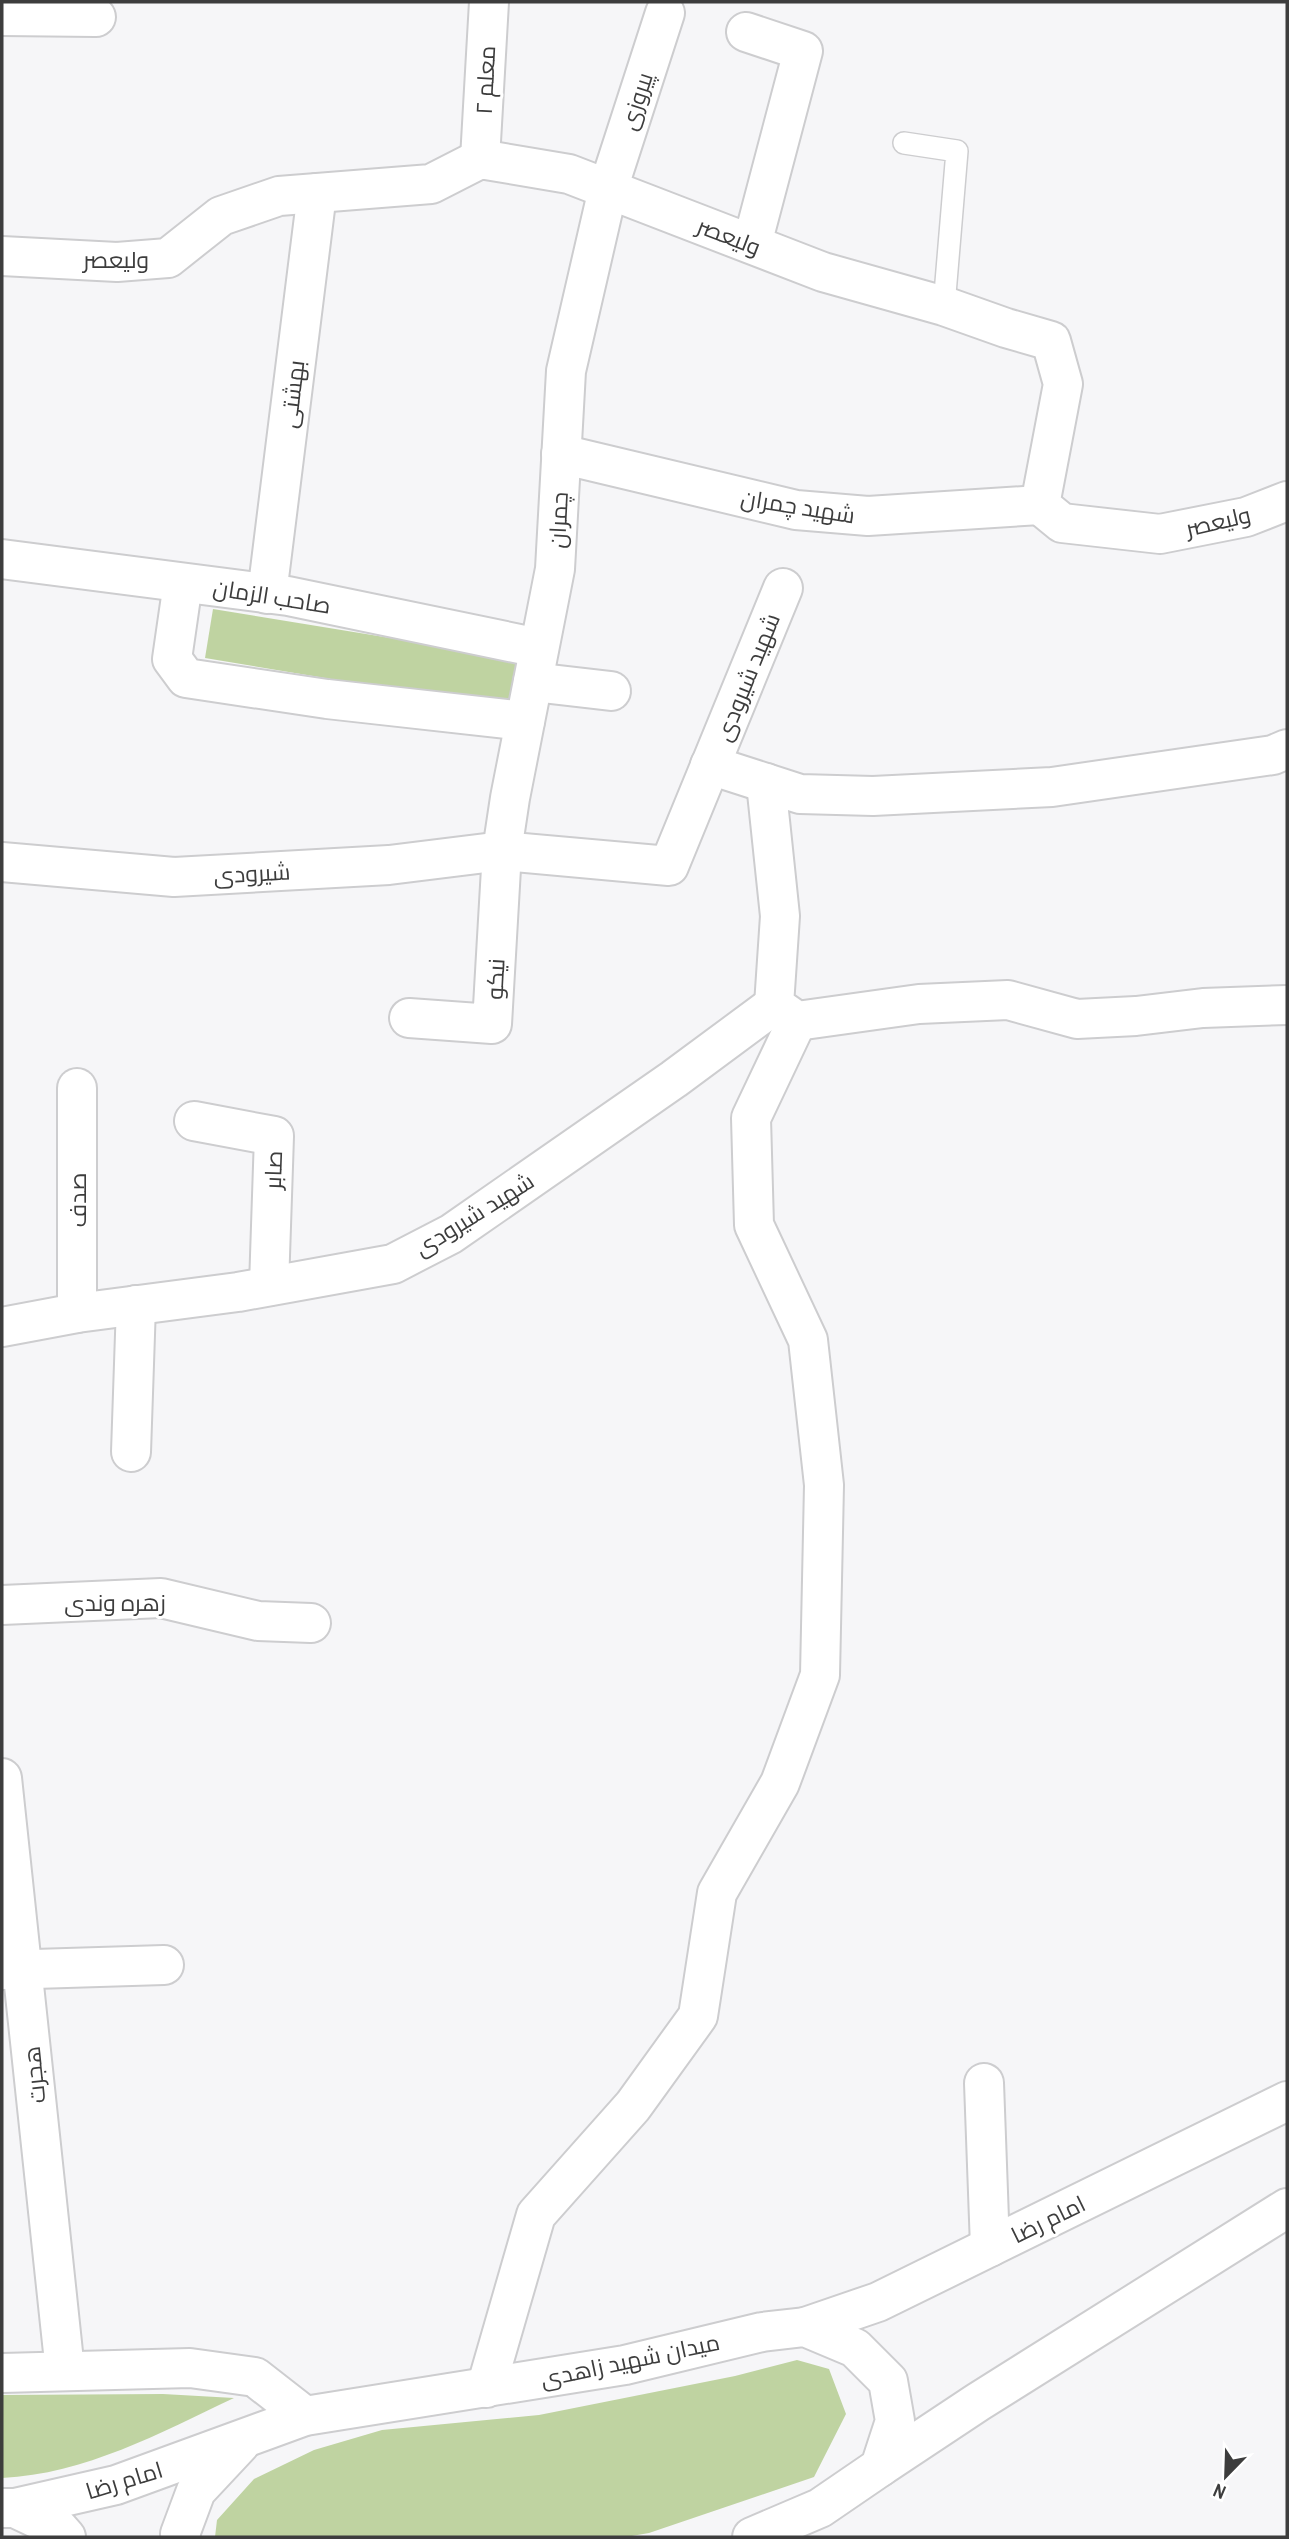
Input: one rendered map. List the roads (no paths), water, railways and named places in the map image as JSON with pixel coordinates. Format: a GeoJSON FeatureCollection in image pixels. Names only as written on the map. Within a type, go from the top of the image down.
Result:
{"type":"FeatureCollection","features":[{"type":"Feature","properties":{"kind":"street","name":"معلم ۲"},"geometry":{"type":"LineString","coordinates":[[480,159],[489,2]]}},
{"type":"Feature","properties":{"kind":"street","name":"پیروزی"},"geometry":{"type":"LineString","coordinates":[[608,189],[665,13]]}},
{"type":"Feature","properties":{"kind":"street"},"geometry":{"type":"LineString","coordinates":[[2,16],[96,16]]}},
{"type":"Feature","properties":{"kind":"street"},"geometry":{"type":"LineString","coordinates":[[746,33],[803,51],[752,244]]}},
{"type":"Feature","properties":{"kind":"street","name":"ولیعصر"},"geometry":{"type":"LineString","coordinates":[[2,256],[117,262],[168,258],[221,216],[279,196],[431,184],[480,159],[569,174],[823,272],[944,306],[1051,341],[1063,384],[1040,505],[1062,523],[1160,534],[1246,517],[1287,501]]}},
{"type":"Feature","properties":{"kind":"street","name":"چمران"},"geometry":{"type":"LineString","coordinates":[[502,850],[555,569],[566,371],[608,189]]}},
{"type":"Feature","properties":{"kind":"street","name":"بهشتی"},"geometry":{"type":"LineString","coordinates":[[267,594],[317,193]]}},
{"type":"Feature","properties":{"kind":"street","name":"شهید چمران"},"geometry":{"type":"LineString","coordinates":[[561,454],[796,510],[868,516],[1040,505]]}},
{"type":"Feature","properties":{"kind":"street","name":"صاحب الزمان"},"geometry":{"type":"LineString","coordinates":[[2,559],[267,594],[536,665],[611,691]]}},
{"type":"Feature","properties":{"kind":"street"},"geometry":{"type":"LineString","coordinates":[[183,583],[172,659],[186,678],[327,699],[525,721]]}},
{"type":"Feature","properties":{"kind":"street","name":"شهید شیرودی"},"geometry":{"type":"LineString","coordinates":[[502,850],[669,866],[783,588]]}},
{"type":"Feature","properties":{"kind":"street"},"geometry":{"type":"LineString","coordinates":[[710,765],[800,794],[873,796],[1052,787],[1273,755],[1287,749]]}},
{"type":"Feature","properties":{"kind":"street"},"geometry":{"type":"LineString","coordinates":[[486,2388],[536,2216],[633,2106],[698,2016],[718,1893],[780,1783],[820,1675],[824,1485],[808,1340],[754,1225],[751,1118],[786,1013],[780,916],[766,783]]}},
{"type":"Feature","properties":{"kind":"street","name":"شیرودی"},"geometry":{"type":"LineString","coordinates":[[2,862],[173,877],[389,865],[502,850]]}},
{"type":"Feature","properties":{"kind":"street","name":"نیکو"},"geometry":{"type":"LineString","coordinates":[[408,1018],[492,1024],[502,850]]}},
{"type":"Feature","properties":{"kind":"street"},"geometry":{"type":"LineString","coordinates":[[786,1013],[1008,1000],[1077,1019],[1136,1016],[1203,1008],[1287,1005]]}},
{"type":"Feature","properties":{"kind":"street","name":"شهید شیرودی"},"geometry":{"type":"LineString","coordinates":[[2,1328],[77,1313],[269,1286],[393,1264],[452,1234],[674,1079],[786,1013]]}},
{"type":"Feature","properties":{"kind":"street","name":"صدف"},"geometry":{"type":"LineString","coordinates":[[77,1088],[77,1313]]}},
{"type":"Feature","properties":{"kind":"street","name":"صابر"},"geometry":{"type":"LineString","coordinates":[[194,1121],[274,1136],[269,1286]]}},
{"type":"Feature","properties":{"kind":"street"},"geometry":{"type":"LineString","coordinates":[[131,1452],[136,1305]]}},
{"type":"Feature","properties":{"kind":"street","name":"زهره وندی"},"geometry":{"type":"LineString","coordinates":[[2,1605],[161,1598],[258,1621],[311,1623]]}},
{"type":"Feature","properties":{"kind":"street","name":"هجرت"},"geometry":{"type":"LineString","coordinates":[[2,1778],[12,1970],[65,2371]]}},
{"type":"Feature","properties":{"kind":"street"},"geometry":{"type":"LineString","coordinates":[[12,1970],[164,1965]]}},
{"type":"Feature","properties":{"kind":"street"},"geometry":{"type":"LineString","coordinates":[[984,2082],[990,2247]]}},
{"type":"Feature","properties":{"kind":"street","name":"امام رضا"},"geometry":{"type":"LineString","coordinates":[[805,2327],[878,2302],[1287,2101]]}},
{"type":"Feature","properties":{"kind":"street"},"geometry":{"type":"LineString","coordinates":[[752,2537],[820,2508],[978,2402],[1287,2208]]}},
{"type":"Feature","properties":{"kind":"street","name":"میدان شهید زاهدی"},"geometry":{"type":"LineString","coordinates":[[181,2537],[196,2491],[244,2440],[305,2416],[625,2365],[762,2332],[805,2327],[855,2348],[888,2381],[894,2421],[880,2467]]}},
{"type":"Feature","properties":{"kind":"street"},"geometry":{"type":"LineString","coordinates":[[2,2373],[190,2368],[256,2377],[305,2416]]}},
{"type":"Feature","properties":{"kind":"street","name":"امام رضا"},"geometry":{"type":"LineString","coordinates":[[8,2508],[116,2485],[244,2440]]}},
{"type":"Feature","properties":{"kind":"street"},"geometry":{"type":"LineString","coordinates":[[8,2508],[59,2529],[66,2537]]}},
{"type":"Feature","properties":{"kind":"lane"},"geometry":{"type":"LineString","coordinates":[[904,143],[957,151],[944,306]]}}]}
